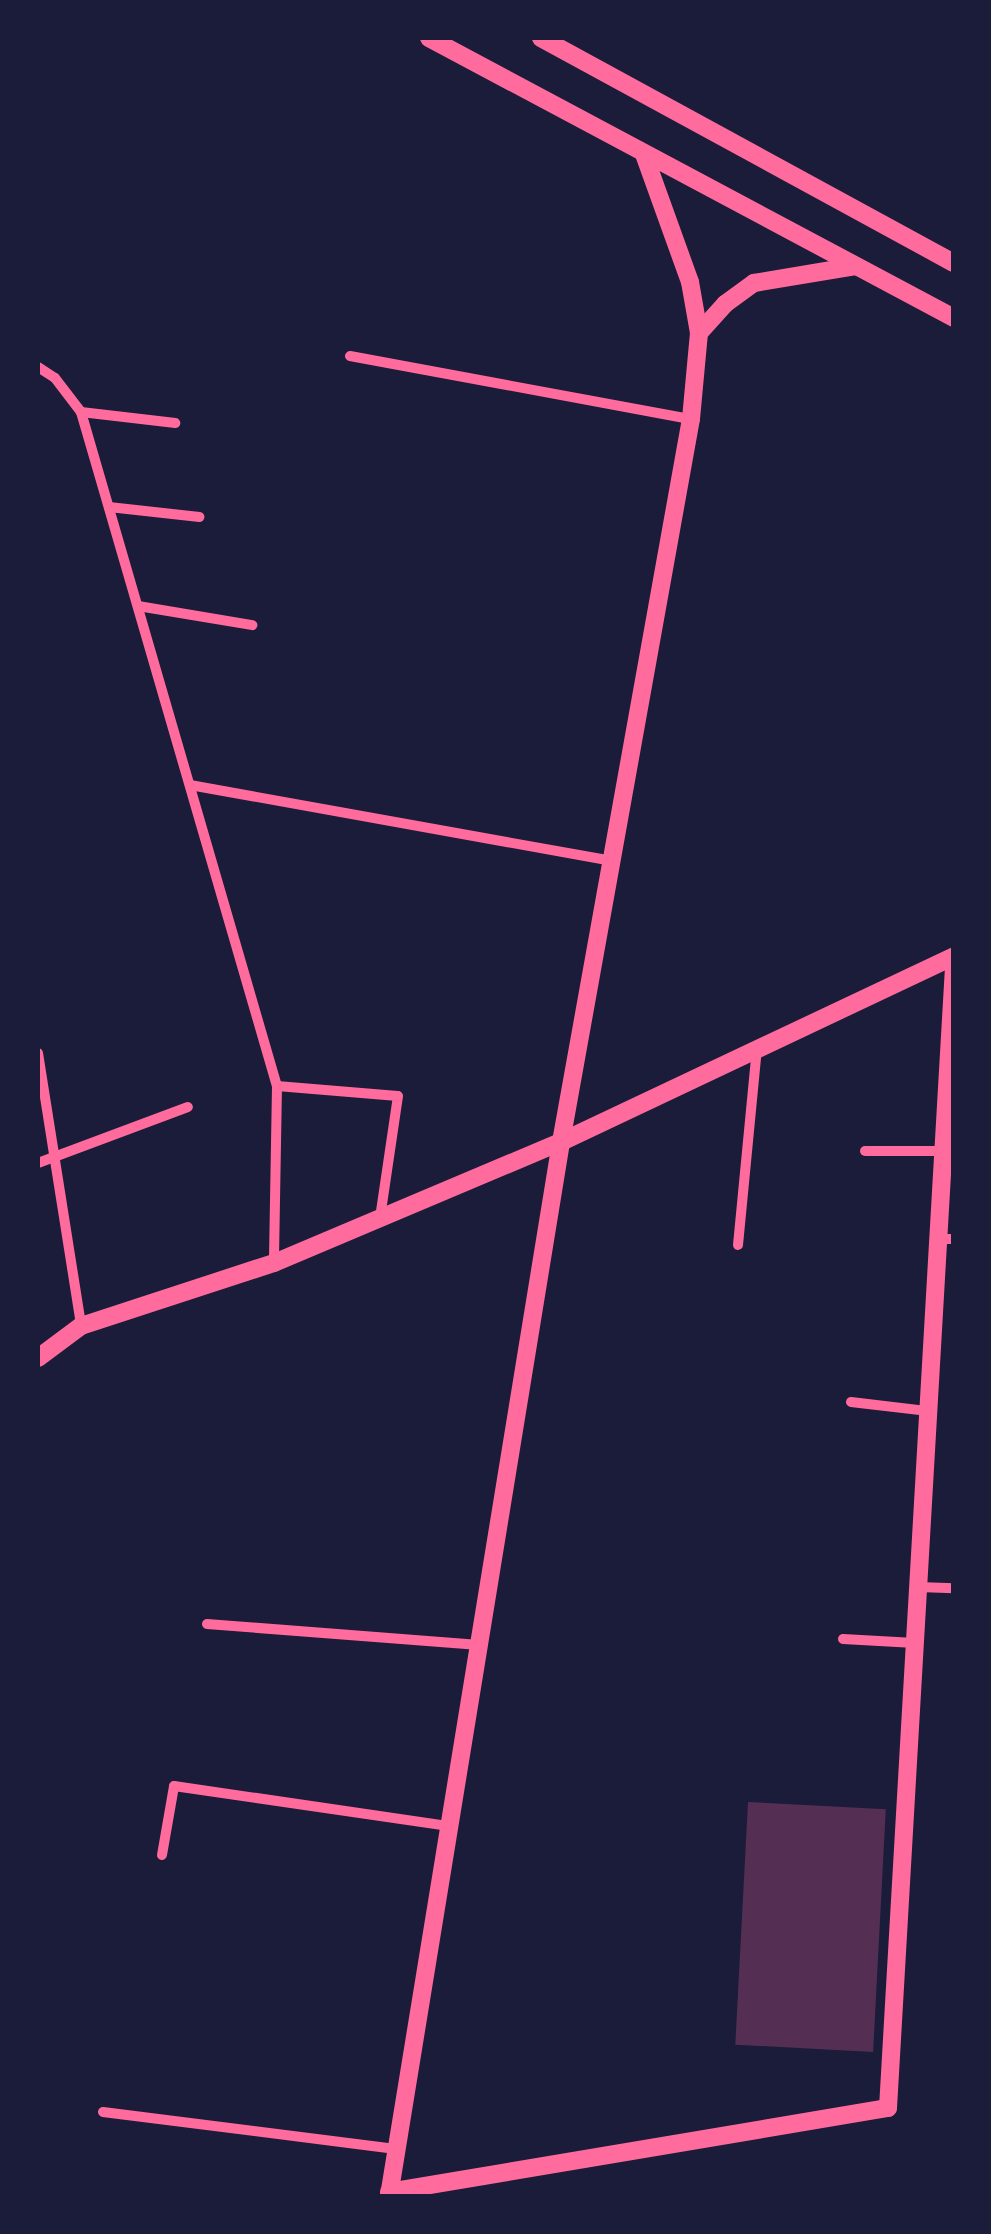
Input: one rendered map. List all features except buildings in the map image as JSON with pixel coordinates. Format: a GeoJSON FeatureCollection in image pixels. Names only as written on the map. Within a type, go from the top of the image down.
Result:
{"type":"FeatureCollection","features":[{"type":"Feature","properties":{"kind":"street"},"geometry":{"type":"LineString","coordinates":[[429,38],[954,318]]}},
{"type":"Feature","properties":{"kind":"street"},"geometry":{"type":"LineString","coordinates":[[541,38],[954,263]]}},
{"type":"Feature","properties":{"kind":"street"},"geometry":{"type":"LineString","coordinates":[[644,154],[682,252],[699,333],[691,419],[560,1142],[389,2194],[888,2108],[928,1411],[946,1239],[943,1152],[950,1100],[954,967]]}},
{"type":"Feature","properties":{"kind":"street"},"geometry":{"type":"LineString","coordinates":[[699,333],[724,304],[754,283],[856,266]]}},
{"type":"Feature","properties":{"kind":"street"},"geometry":{"type":"LineString","coordinates":[[350,356],[691,419]]}},
{"type":"Feature","properties":{"kind":"street"},"geometry":{"type":"LineString","coordinates":[[38,367],[55,378],[81,412],[277,1086],[274,1263]]}},
{"type":"Feature","properties":{"kind":"street"},"geometry":{"type":"LineString","coordinates":[[81,412],[175,423]]}},
{"type":"Feature","properties":{"kind":"street"},"geometry":{"type":"LineString","coordinates":[[109,507],[199,517]]}},
{"type":"Feature","properties":{"kind":"street"},"geometry":{"type":"LineString","coordinates":[[138,606],[252,625]]}},
{"type":"Feature","properties":{"kind":"street"},"geometry":{"type":"LineString","coordinates":[[190,785],[611,861]]}},
{"type":"Feature","properties":{"kind":"street"},"geometry":{"type":"LineString","coordinates":[[38,1358],[81,1326],[274,1263],[560,1142],[954,956]]}},
{"type":"Feature","properties":{"kind":"street"},"geometry":{"type":"LineString","coordinates":[[738,1245],[757,1050]]}},
{"type":"Feature","properties":{"kind":"street"},"geometry":{"type":"LineString","coordinates":[[38,1053],[81,1326]]}},
{"type":"Feature","properties":{"kind":"street"},"geometry":{"type":"LineString","coordinates":[[277,1086],[398,1096],[380,1218]]}},
{"type":"Feature","properties":{"kind":"street"},"geometry":{"type":"LineString","coordinates":[[38,1163],[188,1107]]}},
{"type":"Feature","properties":{"kind":"street"},"geometry":{"type":"LineString","coordinates":[[866,1151],[943,1152]]}},
{"type":"Feature","properties":{"kind":"street"},"geometry":{"type":"LineString","coordinates":[[851,1402],[928,1411]]}},
{"type":"Feature","properties":{"kind":"street"},"geometry":{"type":"LineString","coordinates":[[918,1588],[954,1588]]}},
{"type":"Feature","properties":{"kind":"street"},"geometry":{"type":"LineString","coordinates":[[206,1624],[479,1645]]}},
{"type":"Feature","properties":{"kind":"street"},"geometry":{"type":"LineString","coordinates":[[843,1639],[915,1643]]}},
{"type":"Feature","properties":{"kind":"street"},"geometry":{"type":"LineString","coordinates":[[162,1855],[174,1786],[449,1826]]}},
{"type":"Feature","properties":{"kind":"street"},"geometry":{"type":"LineString","coordinates":[[102,2112],[396,2149]]}}]}
